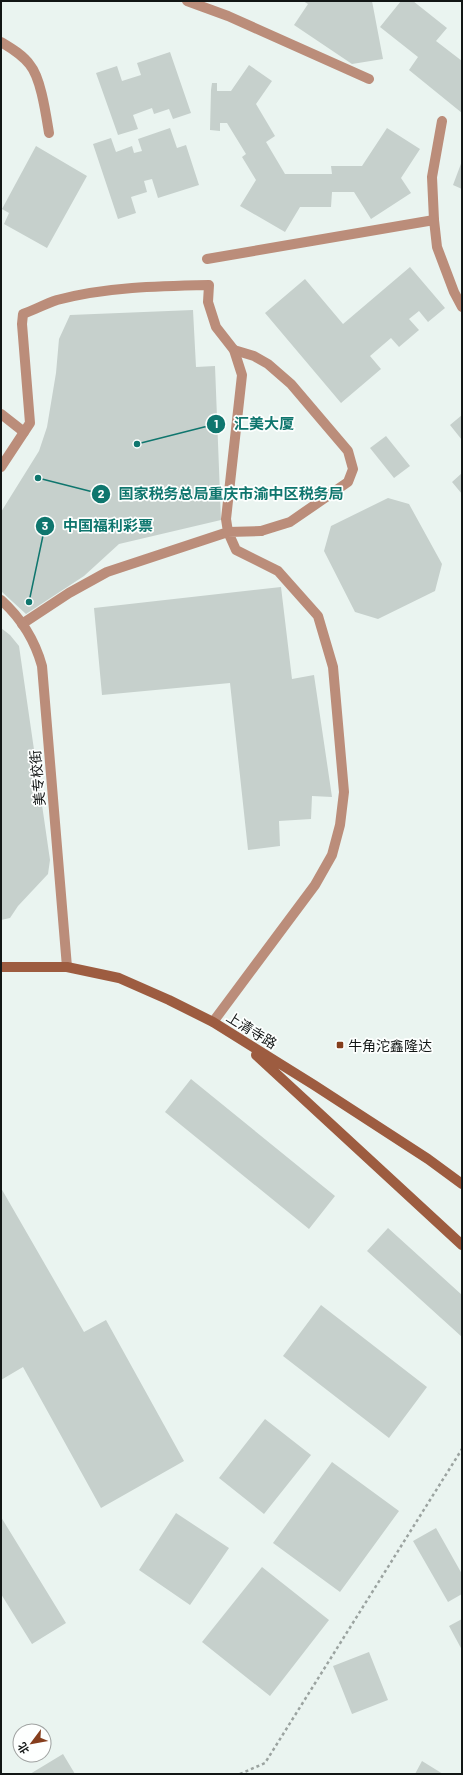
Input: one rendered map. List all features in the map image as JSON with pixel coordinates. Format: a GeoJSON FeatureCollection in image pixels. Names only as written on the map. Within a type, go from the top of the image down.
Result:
{"type":"FeatureCollection","features":[{"type":"Feature","properties":{"kind":"main road","name":"上清寺路"},"geometry":{"type":"LineString","coordinates":[[1,968],[67,967],[119,978],[169,1000],[213,1022],[328,1094],[428,1159],[462,1184]]}},
{"type":"Feature","properties":{"kind":"main road"},"geometry":{"type":"LineString","coordinates":[[240,1040],[407,1196],[462,1245]]}},
{"type":"Feature","properties":{"kind":"street"},"geometry":{"type":"LineString","coordinates":[[187,1],[228,16],[369,80]]}},
{"type":"Feature","properties":{"kind":"street"},"geometry":{"type":"LineString","coordinates":[[1,42],[12,48],[31,65],[42,95],[49,133]]}},
{"type":"Feature","properties":{"kind":"street"},"geometry":{"type":"LineString","coordinates":[[442,121],[432,177],[434,220],[437,247],[454,292],[462,307]]}},
{"type":"Feature","properties":{"kind":"street"},"geometry":{"type":"LineString","coordinates":[[207,259],[434,220]]}},
{"type":"Feature","properties":{"kind":"street"},"geometry":{"type":"LineString","coordinates":[[1,467],[30,423],[22,324],[23,314],[56,301],[96,292],[150,286],[209,284],[208,302],[216,327],[234,350],[242,375],[226,519],[228,532],[236,550],[278,572],[318,616],[333,667],[344,792],[340,825],[332,856],[315,885],[213,1022]]}},
{"type":"Feature","properties":{"kind":"street"},"geometry":{"type":"LineString","coordinates":[[22,624],[69,593],[107,572],[228,532],[261,531],[290,522],[348,482],[353,469],[348,451],[286,379],[268,364],[254,356],[234,350]]}},
{"type":"Feature","properties":{"kind":"street"},"geometry":{"type":"LineString","coordinates":[[1,414],[24,432]]}},
{"type":"Feature","properties":{"kind":"street","name":"美专校街"},"geometry":{"type":"LineString","coordinates":[[1,600],[10,608],[37,648],[42,666],[67,967]]}},
{"type":"Feature","properties":{"kind":"path"},"geometry":{"type":"LineString","coordinates":[[240,1774],[265,1762],[462,1450]]}},
{"type":"Feature","properties":{"kind":"building"},"geometry":{"type":"Polygon","coordinates":[[[303,1],[372,1],[383,59],[352,64],[294,25],[308,4],[303,1]]]}},
{"type":"Feature","properties":{"kind":"building"},"geometry":{"type":"Polygon","coordinates":[[[401,1],[413,1],[447,28],[436,41],[462,61],[462,113],[409,70],[418,57],[380,27],[401,1]]]}},
{"type":"Feature","properties":{"kind":"building"},"geometry":{"type":"Polygon","coordinates":[[[170,52],[191,113],[173,119],[169,109],[154,114],[152,108],[133,115],[138,129],[118,135],[96,73],[117,66],[122,81],[141,75],[137,63],[170,52]]]}},
{"type":"Feature","properties":{"kind":"building"},"geometry":{"type":"Polygon","coordinates":[[[249,65],[272,81],[256,104],[275,136],[266,142],[285,174],[332,174],[331,166],[362,166],[387,128],[420,149],[401,178],[411,193],[371,219],[354,192],[332,192],[331,207],[300,207],[285,232],[240,206],[256,180],[242,157],[246,154],[227,123],[220,123],[220,131],[210,130],[211,90],[212,83],[217,83],[217,91],[231,91],[249,65]]]}},
{"type":"Feature","properties":{"kind":"building"},"geometry":{"type":"Polygon","coordinates":[[[170,128],[177,148],[186,145],[199,185],[158,198],[152,179],[144,181],[147,192],[131,197],[136,213],[118,219],[93,144],[111,138],[116,152],[132,146],[134,153],[142,151],[138,139],[170,128]]]}},
{"type":"Feature","properties":{"kind":"building"},"geometry":{"type":"Polygon","coordinates":[[[36,146],[87,176],[47,248],[4,224],[9,213],[2,209],[36,146]]]}},
{"type":"Feature","properties":{"kind":"building"},"geometry":{"type":"Polygon","coordinates":[[[462,161],[462,189],[453,185],[462,161]]]}},
{"type":"Feature","properties":{"kind":"building"},"geometry":{"type":"Polygon","coordinates":[[[410,267],[445,308],[428,322],[419,311],[409,319],[419,330],[399,347],[391,338],[370,356],[381,369],[341,403],[265,313],[305,279],[343,324],[410,267]]]}},
{"type":"Feature","properties":{"kind":"building"},"geometry":{"type":"Polygon","coordinates":[[[193,310],[196,367],[215,366],[221,520],[119,544],[84,576],[26,614],[1,591],[1,512],[39,451],[47,427],[56,373],[59,339],[70,315],[193,310]]]}},
{"type":"Feature","properties":{"kind":"building"},"geometry":{"type":"Polygon","coordinates":[[[462,415],[462,440],[450,425],[462,415]]]}},
{"type":"Feature","properties":{"kind":"building"},"geometry":{"type":"Polygon","coordinates":[[[386,436],[410,466],[394,478],[370,448],[386,436]]]}},
{"type":"Feature","properties":{"kind":"building"},"geometry":{"type":"Polygon","coordinates":[[[462,473],[462,494],[452,482],[462,473]]]}},
{"type":"Feature","properties":{"kind":"building"},"geometry":{"type":"Polygon","coordinates":[[[388,498],[409,504],[442,564],[435,591],[378,619],[355,612],[324,551],[331,526],[388,498]]]}},
{"type":"Feature","properties":{"kind":"building"},"geometry":{"type":"Polygon","coordinates":[[[281,587],[292,679],[314,675],[332,797],[312,796],[311,819],[279,821],[280,846],[248,850],[230,683],[102,695],[94,608],[281,587]]]}},
{"type":"Feature","properties":{"kind":"building"},"geometry":{"type":"Polygon","coordinates":[[[1,628],[10,635],[19,646],[50,860],[48,874],[18,906],[10,918],[1,920],[1,628]]]}},
{"type":"Feature","properties":{"kind":"building"},"geometry":{"type":"Polygon","coordinates":[[[191,1079],[335,1196],[309,1229],[165,1112],[191,1079]]]}},
{"type":"Feature","properties":{"kind":"building"},"geometry":{"type":"Polygon","coordinates":[[[1,1188],[84,1332],[106,1320],[184,1461],[101,1508],[23,1367],[1,1380],[1,1188]]]}},
{"type":"Feature","properties":{"kind":"building"},"geometry":{"type":"Polygon","coordinates":[[[388,1228],[462,1295],[462,1337],[367,1251],[388,1228]]]}},
{"type":"Feature","properties":{"kind":"building"},"geometry":{"type":"Polygon","coordinates":[[[321,1305],[427,1387],[389,1438],[283,1356],[321,1305]]]}},
{"type":"Feature","properties":{"kind":"building"},"geometry":{"type":"Polygon","coordinates":[[[265,1419],[311,1455],[264,1514],[219,1478],[265,1419]]]}},
{"type":"Feature","properties":{"kind":"building"},"geometry":{"type":"Polygon","coordinates":[[[332,1462],[399,1511],[340,1592],[273,1543],[332,1462]]]}},
{"type":"Feature","properties":{"kind":"building"},"geometry":{"type":"Polygon","coordinates":[[[176,1513],[229,1548],[190,1605],[139,1570],[176,1513]]]}},
{"type":"Feature","properties":{"kind":"building"},"geometry":{"type":"Polygon","coordinates":[[[1,1517],[66,1623],[32,1644],[1,1594],[1,1517]]]}},
{"type":"Feature","properties":{"kind":"building"},"geometry":{"type":"Polygon","coordinates":[[[436,1528],[462,1574],[462,1594],[448,1602],[413,1541],[436,1528]]]}},
{"type":"Feature","properties":{"kind":"building"},"geometry":{"type":"Polygon","coordinates":[[[262,1567],[329,1620],[270,1696],[202,1642],[262,1567]]]}},
{"type":"Feature","properties":{"kind":"building"},"geometry":{"type":"Polygon","coordinates":[[[462,1619],[462,1650],[449,1626],[462,1619]]]}},
{"type":"Feature","properties":{"kind":"building"},"geometry":{"type":"Polygon","coordinates":[[[369,1652],[388,1700],[352,1714],[333,1666],[369,1652]]]}},
{"type":"Feature","properties":{"kind":"building"},"geometry":{"type":"Polygon","coordinates":[[[63,1754],[75,1774],[30,1774],[48,1763],[52,1763],[52,1761],[63,1754]]]}},
{"type":"Feature","properties":{"kind":"building"},"geometry":{"type":"Polygon","coordinates":[[[422,1761],[443,1774],[415,1774],[422,1761]]]}},
{"type":"Feature","properties":{"kind":"place","name":"汇美大厦"},"geometry":{"type":"Point","coordinates":[137,444]}},
{"type":"Feature","properties":{"kind":"place","name":"国家税务总局重庆市渝中区税务局"},"geometry":{"type":"Point","coordinates":[38,478]}},
{"type":"Feature","properties":{"kind":"place","name":"中国福利彩票"},"geometry":{"type":"Point","coordinates":[29,602]}},
{"type":"Feature","properties":{"kind":"place","name":"牛角沱鑫隆达"},"geometry":{"type":"Point","coordinates":[340,1045]}}]}
